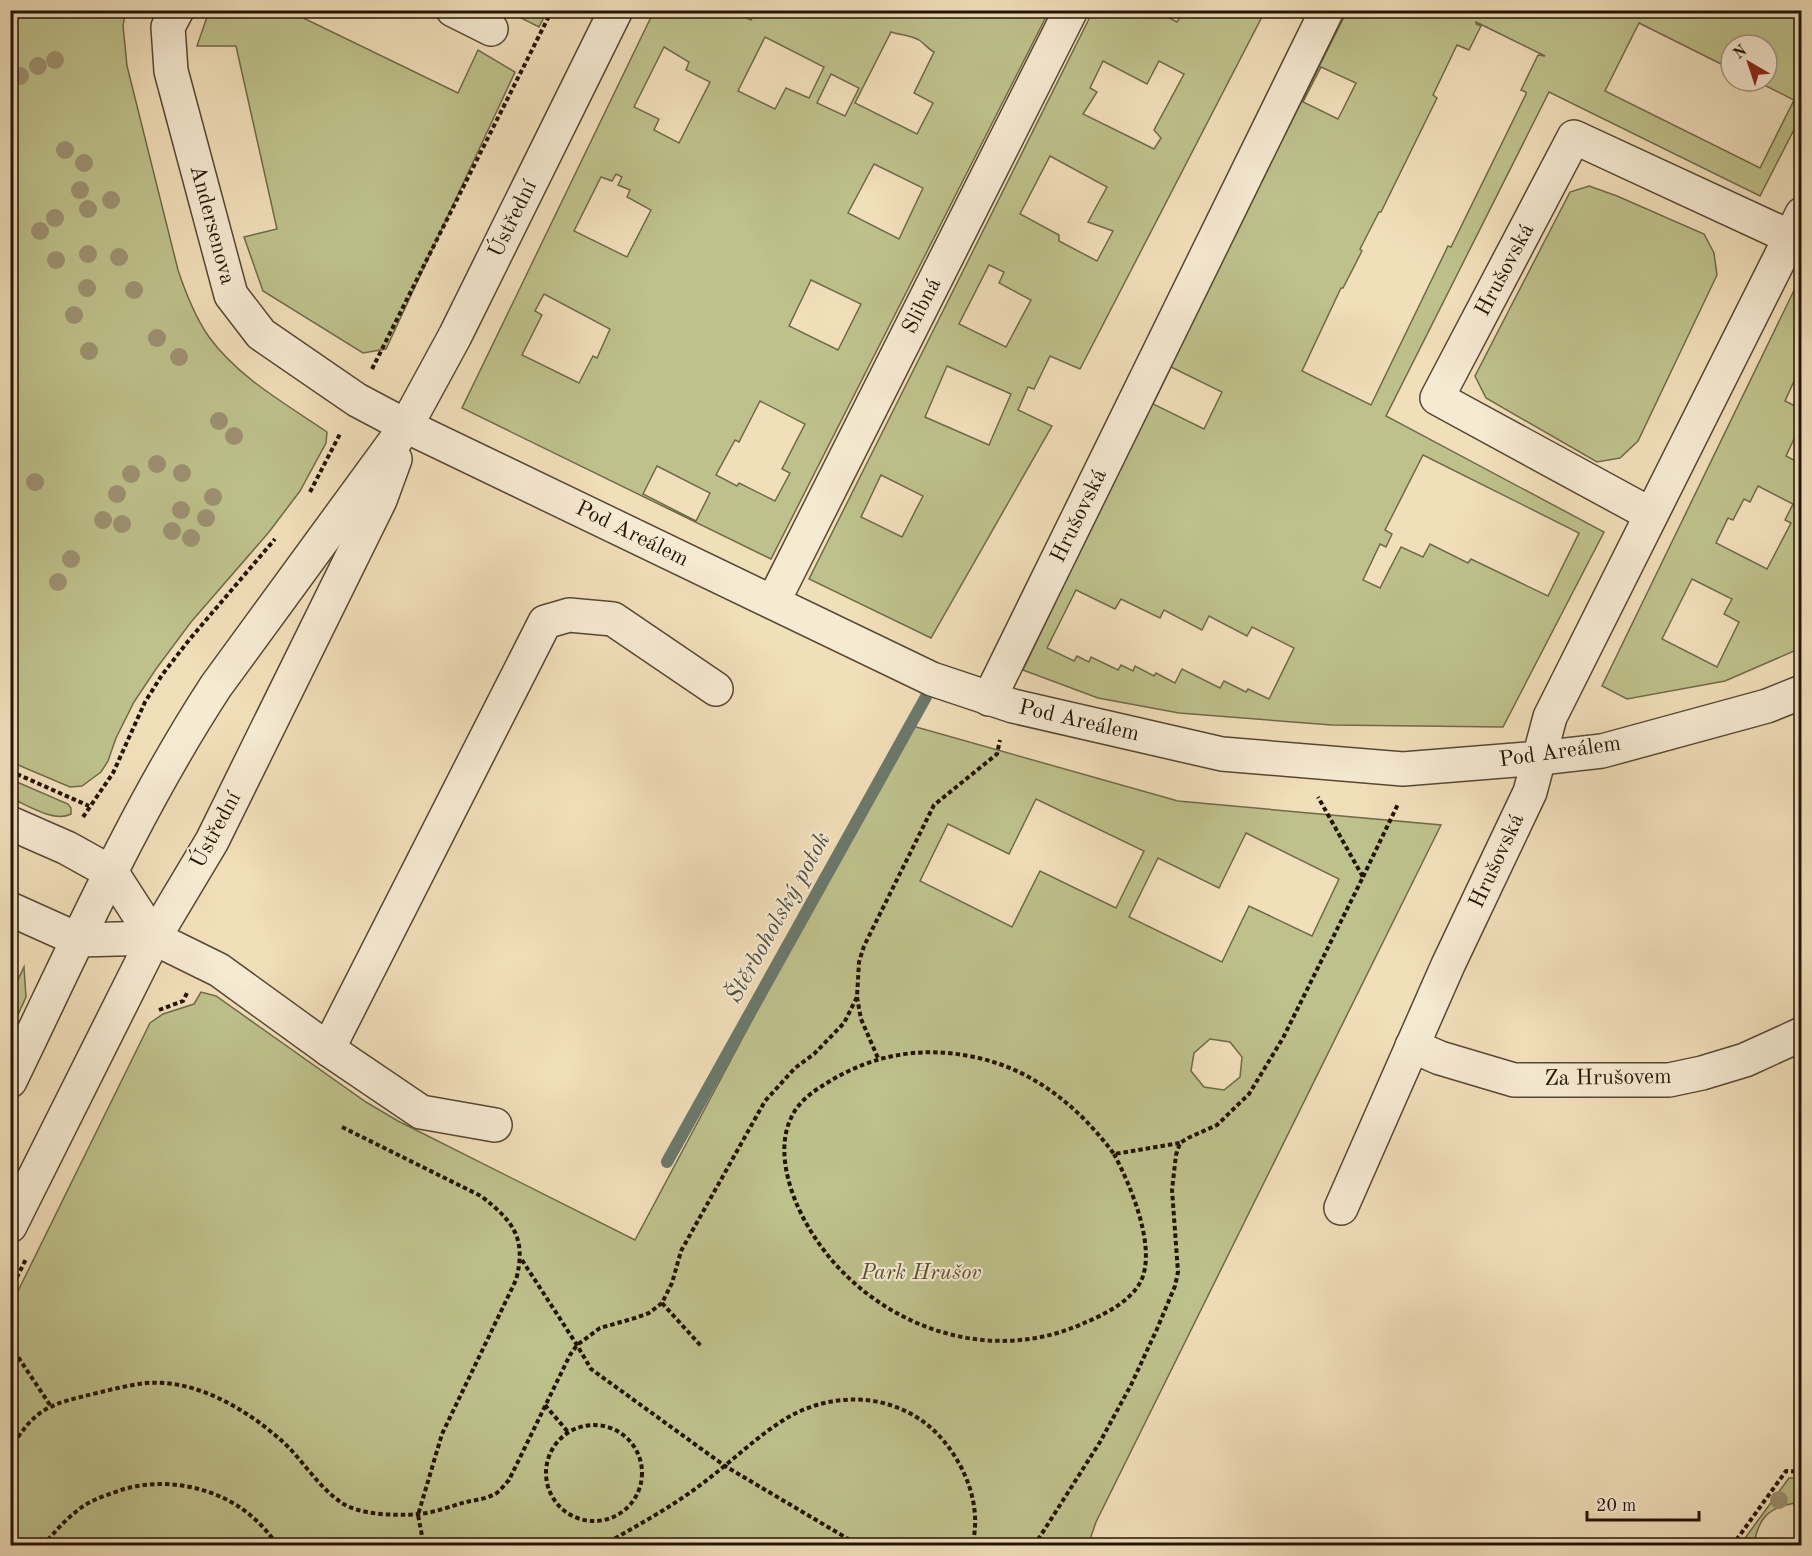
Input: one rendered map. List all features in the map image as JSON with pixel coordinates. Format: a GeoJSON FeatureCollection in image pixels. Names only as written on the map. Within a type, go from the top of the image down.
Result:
{"type":"FeatureCollection","features":[{"type":"Feature","properties":{"kind":"street","name":"Andersenova"},"geometry":{"type":"LineString","coordinates":[[177,10],[168,27],[171,71],[231,295],[261,334],[357,400],[406,426]]}},
{"type":"Feature","properties":{"kind":"street"},"geometry":{"type":"LineString","coordinates":[[453,10],[491,29]]}},
{"type":"Feature","properties":{"kind":"street","name":"Ústřední"},"geometry":{"type":"LineString","coordinates":[[10,1081],[161,777],[211,695],[406,426],[455,336],[616,10]]}},
{"type":"Feature","properties":{"kind":"street","name":"Slibná"},"geometry":{"type":"LineString","coordinates":[[773,602],[1071,10]]}},
{"type":"Feature","properties":{"kind":"street","name":"Hrušovská"},"geometry":{"type":"LineString","coordinates":[[980,696],[1327,10]]}},
{"type":"Feature","properties":{"kind":"street","name":"Hrušovská"},"geometry":{"type":"LineString","coordinates":[[1341,1208],[1412,1046],[1530,792],[1550,717],[1796,225],[1574,137],[1437,398],[1650,514]]}},
{"type":"Feature","properties":{"kind":"street","name":"Ústřední"},"geometry":{"type":"LineString","coordinates":[[10,1226],[154,938],[212,841],[254,757],[380,500],[406,426]]}},
{"type":"Feature","properties":{"kind":"street","name":"Pod Areálem"},"geometry":{"type":"LineString","coordinates":[[406,426],[932,679],[980,696],[1222,754],[1403,769],[1540,758],[1602,751],[1767,706],[1802,692]]}},
{"type":"Feature","properties":{"kind":"street"},"geometry":{"type":"LineString","coordinates":[[328,1049],[545,622],[569,615],[613,619],[716,689]]}},
{"type":"Feature","properties":{"kind":"street"},"geometry":{"type":"LineString","coordinates":[[10,823],[67,848],[112,873],[154,938]]}},
{"type":"Feature","properties":{"kind":"street"},"geometry":{"type":"LineString","coordinates":[[10,909],[79,940],[154,938],[219,970],[328,1049],[422,1113],[495,1125]]}},
{"type":"Feature","properties":{"kind":"street","name":"Za Hrušovem"},"geometry":{"type":"LineString","coordinates":[[1412,1046],[1440,1058],[1514,1080],[1669,1080],[1745,1060],[1802,1034]]}},
{"type":"Feature","properties":{"kind":"path"},"geometry":{"type":"LineString","coordinates":[[308,496],[552,10]]}},
{"type":"Feature","properties":{"kind":"path"},"geometry":{"type":"LineString","coordinates":[[83,818],[113,773],[145,702],[162,675],[281,532]]}},
{"type":"Feature","properties":{"kind":"path"},"geometry":{"type":"LineString","coordinates":[[878,1058],[861,1019],[857,997],[859,962],[864,946],[934,805],[997,754],[1000,740],[967,714],[980,696]]}},
{"type":"Feature","properties":{"kind":"path"},"geometry":{"type":"LineString","coordinates":[[10,771],[89,806]]}},
{"type":"Feature","properties":{"kind":"path"},"geometry":{"type":"LineString","coordinates":[[1315,793],[1364,877]]}},
{"type":"Feature","properties":{"kind":"path"},"geometry":{"type":"LineString","coordinates":[[1114,1154],[1180,1143],[1217,1125],[1249,1094],[1282,1038],[1364,877],[1402,796]]}},
{"type":"Feature","properties":{"kind":"path"},"geometry":{"type":"LineString","coordinates":[[10,1450],[32,1419],[50,1405],[148,1383],[192,1388],[233,1406],[282,1442],[329,1492],[352,1510],[365,1513],[418,1515],[494,1495],[509,1480],[577,1345],[600,1328],[649,1313],[662,1303],[672,1283],[681,1251],[765,1101],[789,1074],[821,1048],[844,1023],[857,997]]}},
{"type":"Feature","properties":{"kind":"path"},"geometry":{"type":"LineString","coordinates":[[949,1053],[976,1057],[1017,1071],[1042,1084],[1062,1098],[1087,1121],[1114,1154],[1130,1189],[1142,1229],[1145,1249],[1140,1281],[1131,1293],[1115,1307],[1099,1317],[1054,1335],[1034,1339],[987,1342],[940,1332],[915,1322],[878,1301],[855,1283],[813,1233],[798,1206],[786,1168],[784,1151],[791,1117],[800,1104],[815,1090],[833,1079],[878,1058],[901,1054],[949,1053]]}},
{"type":"Feature","properties":{"kind":"path"},"geometry":{"type":"LineString","coordinates":[[342,1126],[481,1196],[510,1223],[518,1239],[522,1260],[591,1369],[725,1466],[860,1545]]}},
{"type":"Feature","properties":{"kind":"path"},"geometry":{"type":"LineString","coordinates":[[1034,1545],[1100,1442],[1140,1366],[1175,1286],[1178,1265],[1172,1190],[1176,1155],[1180,1143]]}},
{"type":"Feature","properties":{"kind":"path"},"geometry":{"type":"LineString","coordinates":[[424,1545],[418,1515],[441,1434],[516,1280],[522,1260]]}},
{"type":"Feature","properties":{"kind":"path"},"geometry":{"type":"LineString","coordinates":[[662,1303],[701,1346]]}},
{"type":"Feature","properties":{"kind":"path"},"geometry":{"type":"LineString","coordinates":[[10,1345],[50,1405]]}},
{"type":"Feature","properties":{"kind":"path"},"geometry":{"type":"LineString","coordinates":[[603,1545],[703,1484],[782,1421],[804,1410],[844,1399],[866,1399],[903,1409],[936,1433],[963,1469],[973,1504],[975,1522],[972,1545]]}},
{"type":"Feature","properties":{"kind":"path"},"geometry":{"type":"LineString","coordinates":[[545,1405],[568,1432]]}},
{"type":"Feature","properties":{"kind":"path"},"geometry":{"type":"LineString","coordinates":[[599,1425],[615,1429],[628,1439],[637,1452],[642,1467],[641,1484],[634,1498],[623,1510],[609,1518],[594,1521],[579,1518],[565,1511],[555,1500],[548,1486],[546,1471],[549,1456],[557,1442],[568,1432],[583,1426],[599,1425]]}},
{"type":"Feature","properties":{"kind":"path"},"geometry":{"type":"LineString","coordinates":[[1732,1545],[1786,1472],[1802,1472]]}},
{"type":"Feature","properties":{"kind":"path"},"geometry":{"type":"LineString","coordinates":[[43,1545],[59,1527],[84,1506],[107,1494],[136,1486],[165,1483],[194,1488],[217,1495],[232,1503],[260,1523],[278,1545]]}},
{"type":"Feature","properties":{"kind":"green space"},"geometry":{"type":"Polygon","coordinates":[[[11,10],[126,11],[123,25],[127,66],[178,270],[195,313],[209,337],[234,365],[264,389],[327,432],[326,443],[300,491],[269,532],[191,622],[156,669],[134,702],[116,738],[108,761],[101,772],[82,786],[70,787],[11,762],[11,10]]]}},
{"type":"Feature","properties":{"kind":"green space"},"geometry":{"type":"Polygon","coordinates":[[[756,10],[1049,11],[771,559],[462,408],[654,11],[730,11],[751,20],[756,10]],[[891,32],[855,103],[917,134],[933,103],[914,93],[934,52],[916,38],[891,32]],[[765,37],[738,91],[775,109],[786,88],[809,98],[824,67],[765,37]],[[664,47],[634,107],[659,119],[654,130],[679,143],[710,82],[686,70],[689,62],[664,47]],[[831,74],[817,103],[845,116],[859,88],[831,74]],[[874,164],[848,213],[899,239],[923,188],[874,164]],[[616,174],[612,181],[601,177],[574,231],[627,257],[651,210],[627,197],[630,190],[618,185],[622,177],[616,174]],[[811,280],[789,326],[838,350],[861,304],[811,280]],[[544,294],[535,311],[542,315],[522,355],[579,383],[593,356],[597,358],[610,329],[544,294]],[[760,401],[739,442],[735,440],[716,475],[737,486],[739,483],[775,501],[790,473],[782,469],[805,424],[760,401]],[[657,466],[643,494],[696,521],[710,493],[657,466]]]}},
{"type":"Feature","properties":{"kind":"green space"},"geometry":{"type":"Polygon","coordinates":[[[209,11],[289,11],[458,93],[478,50],[515,72],[386,349],[363,353],[263,291],[244,237],[277,229],[236,46],[197,46],[209,11]]]}},
{"type":"Feature","properties":{"kind":"green space"},"geometry":{"type":"Polygon","coordinates":[[[507,11],[547,11],[539,27],[507,11]]]}},
{"type":"Feature","properties":{"kind":"green space"},"geometry":{"type":"Polygon","coordinates":[[[1093,11],[1156,11],[1177,22],[1184,11],[1265,11],[1080,369],[1050,356],[1034,389],[1028,387],[1018,410],[1052,426],[931,638],[809,579],[1093,11]],[[1103,61],[1090,88],[1097,92],[1083,114],[1154,149],[1161,138],[1154,130],[1184,74],[1159,61],[1147,84],[1103,61]],[[1050,156],[1020,214],[1059,235],[1059,241],[1097,261],[1113,231],[1088,222],[1107,187],[1050,156]],[[989,265],[959,324],[1006,347],[1031,300],[999,283],[1004,272],[989,265]],[[947,366],[925,417],[989,445],[1011,394],[947,366]],[[881,475],[861,517],[902,537],[923,496],[881,475]]]}},
{"type":"Feature","properties":{"kind":"green space"},"geometry":{"type":"Polygon","coordinates":[[[1347,11],[1801,11],[1801,116],[1760,196],[1549,92],[1386,416],[1604,532],[1503,727],[1332,725],[1179,713],[1098,698],[1023,670],[1156,392],[1347,11]],[[1476,22],[1481,26],[1469,50],[1457,45],[1433,95],[1437,98],[1381,212],[1360,249],[1362,251],[1341,288],[1302,371],[1371,405],[1448,246],[1451,247],[1526,94],[1521,90],[1538,55],[1545,56],[1476,22]],[[1639,23],[1605,91],[1760,168],[1794,100],[1779,92],[1779,33],[1719,33],[1719,63],[1639,23]],[[1321,67],[1303,102],[1338,119],[1356,83],[1321,67]],[[1171,367],[1153,404],[1204,429],[1222,392],[1171,367]],[[1423,455],[1385,530],[1392,534],[1386,547],[1380,544],[1363,580],[1380,588],[1401,547],[1423,557],[1430,544],[1468,563],[1471,559],[1548,596],[1579,533],[1423,455]],[[1076,590],[1047,648],[1074,661],[1077,656],[1089,662],[1091,657],[1118,670],[1121,665],[1133,671],[1135,666],[1175,683],[1182,669],[1220,688],[1224,681],[1246,692],[1248,689],[1269,699],[1294,648],[1252,627],[1247,636],[1209,616],[1202,630],[1164,610],[1160,618],[1121,599],[1115,609],[1076,590]]]}},
{"type":"Feature","properties":{"kind":"green space"},"geometry":{"type":"Polygon","coordinates":[[[1589,186],[1704,234],[1714,253],[1717,275],[1638,441],[1620,458],[1597,462],[1486,398],[1475,376],[1570,192],[1589,186]]]}},
{"type":"Feature","properties":{"kind":"green space"},"geometry":{"type":"Polygon","coordinates":[[[1801,276],[1801,382],[1795,379],[1785,401],[1801,409],[1801,424],[1786,456],[1801,464],[1801,648],[1725,681],[1627,699],[1602,686],[1801,276]],[[1758,486],[1750,502],[1744,499],[1733,520],[1728,518],[1716,543],[1767,569],[1791,523],[1785,520],[1793,504],[1758,486]],[[1692,579],[1662,639],[1717,667],[1739,622],[1724,614],[1732,599],[1692,579]]]}},
{"type":"Feature","properties":{"kind":"green space","name":"Park Hrušov"},"geometry":{"type":"Polygon","coordinates":[[[909,725],[1178,801],[1441,825],[1096,1522],[1088,1545],[11,1545],[11,1318],[17,1293],[150,1023],[163,1014],[194,1004],[201,992],[216,996],[366,1102],[398,1121],[635,1240],[909,725]],[[1036,799],[1009,854],[948,824],[920,881],[1012,927],[1040,871],[1116,908],[1144,851],[1036,799]],[[1246,833],[1219,888],[1158,858],[1129,917],[1222,962],[1249,906],[1312,936],[1339,879],[1246,833]],[[1210,1039],[1194,1053],[1191,1071],[1204,1087],[1224,1090],[1240,1077],[1242,1057],[1230,1042],[1210,1039]]]}},
{"type":"Feature","properties":{"kind":"green space"},"geometry":{"type":"Polygon","coordinates":[[[10,779],[68,804],[71,814],[49,815],[11,798],[10,779]]]}},
{"type":"Feature","properties":{"kind":"green space"},"geometry":{"type":"Polygon","coordinates":[[[24,967],[26,997],[11,1030],[11,994],[24,967]]]}},
{"type":"Feature","properties":{"kind":"green space"},"geometry":{"type":"Polygon","coordinates":[[[1789,1478],[1795,1478],[1795,1503],[1777,1508],[1766,1516],[1758,1528],[1754,1545],[1740,1545],[1789,1478]]]}},
{"type":"Feature","properties":{"kind":"waterway","name":"Štěrboholský potok"},"geometry":{"type":"LineString","coordinates":[[667,1162],[927,695]]}}]}
